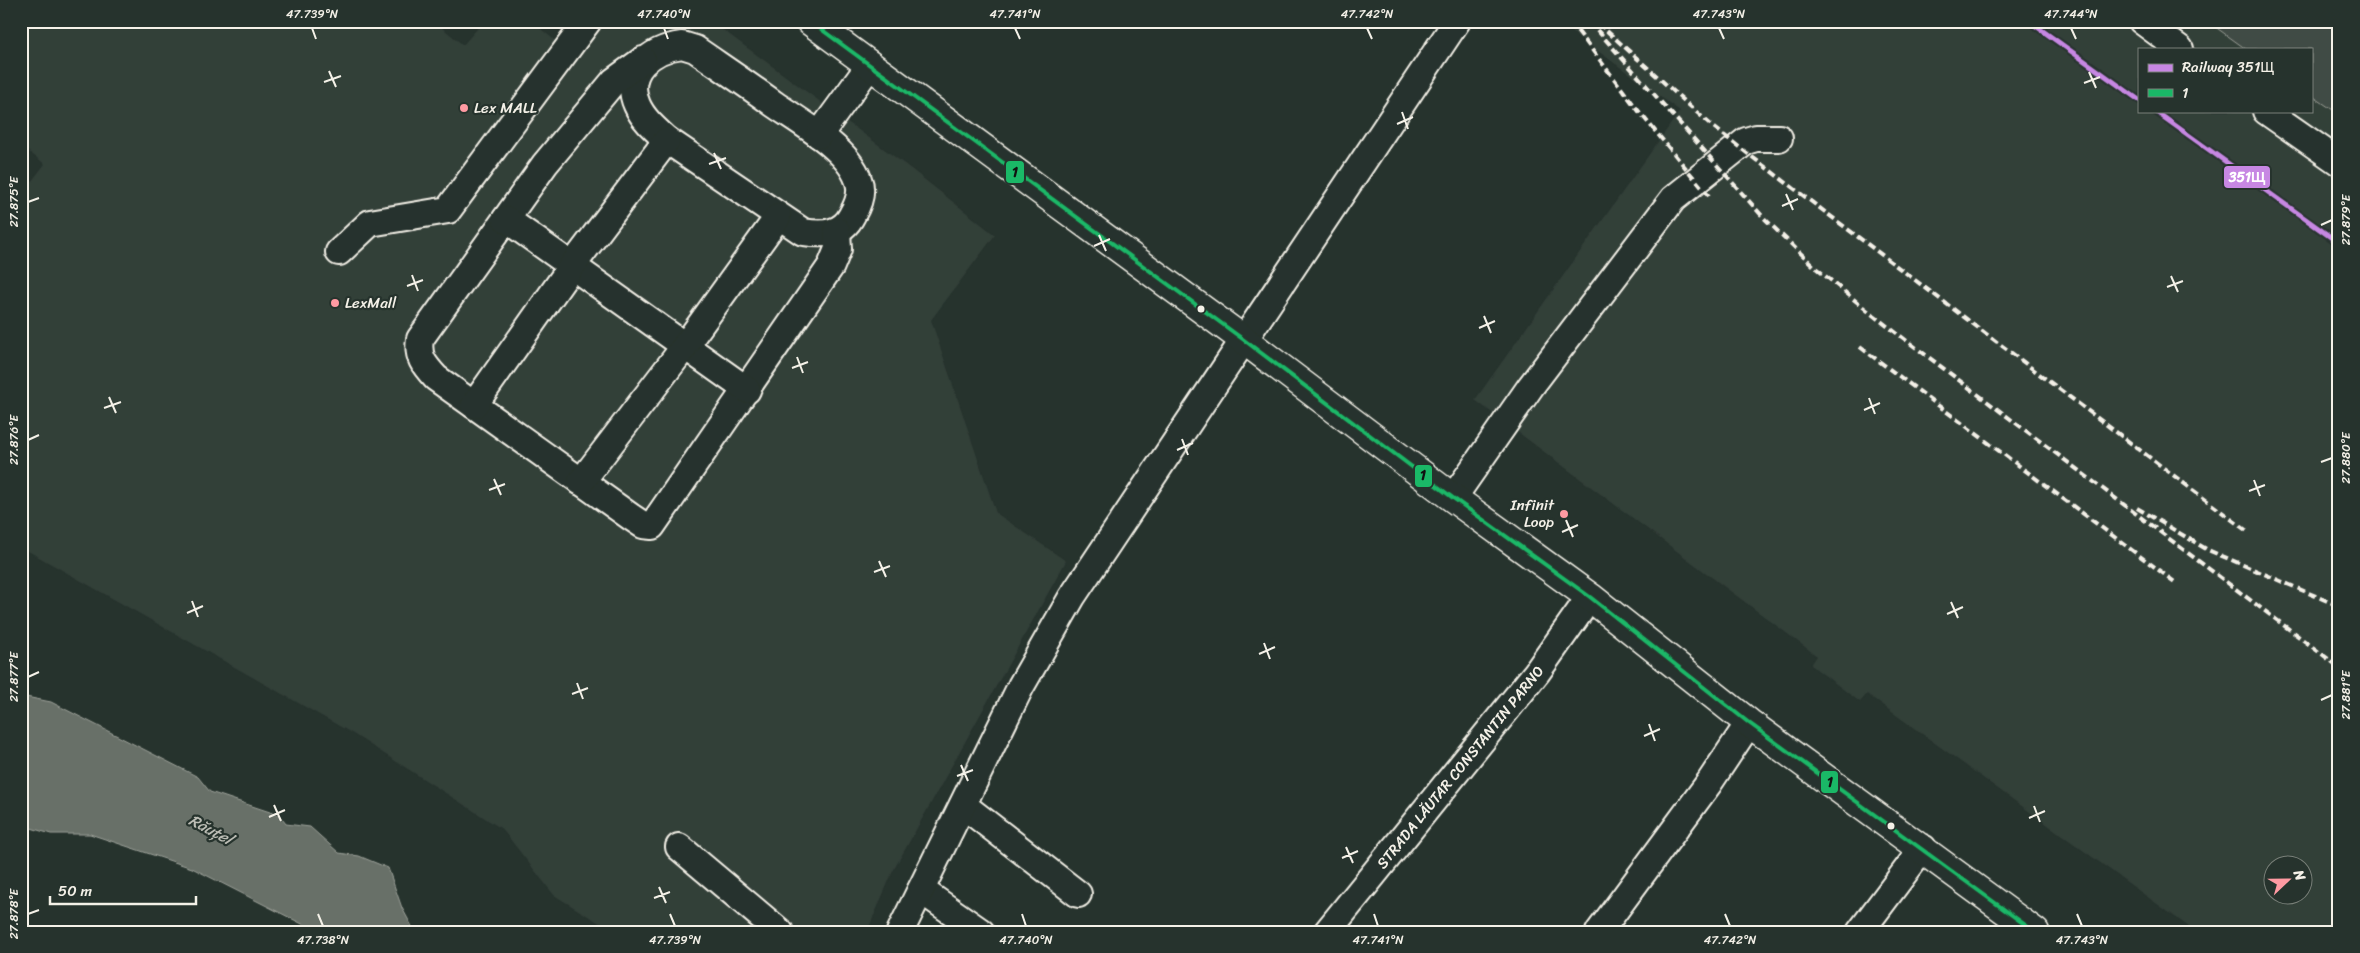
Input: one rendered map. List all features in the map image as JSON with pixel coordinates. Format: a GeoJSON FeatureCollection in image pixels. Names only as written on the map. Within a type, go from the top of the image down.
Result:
{"type":"FeatureCollection","features":[{"type":"Feature","properties":{"kind":"main road"},"geometry":{"type":"LineString","coordinates":[[810,21],[1244,340],[1453,498],[1590,598],[1749,722],[2035,932]]}},
{"type":"Feature","properties":{"kind":"street"},"geometry":{"type":"LineString","coordinates":[[339,252],[370,223],[448,210],[588,21]]}},
{"type":"Feature","properties":{"kind":"street"},"geometry":{"type":"LineString","coordinates":[[900,932],[1021,686],[1072,597],[1457,21]]}},
{"type":"Feature","properties":{"kind":"street"},"geometry":{"type":"LineString","coordinates":[[2142,21],[2179,48]]}},
{"type":"Feature","properties":{"kind":"street"},"geometry":{"type":"LineString","coordinates":[[643,60],[633,84],[636,104],[647,122],[667,140],[778,217],[803,232],[821,235],[837,231],[848,223],[858,204],[859,181],[852,166],[819,135],[695,49],[682,45],[661,49],[643,60],[614,81],[545,164],[420,339],[418,349],[422,362],[436,378],[637,521],[643,525],[652,526],[831,266],[838,249],[837,231]]}},
{"type":"Feature","properties":{"kind":"street"},"geometry":{"type":"LineString","coordinates":[[819,135],[870,65]]}},
{"type":"Feature","properties":{"kind":"street"},"geometry":{"type":"LineString","coordinates":[[2267,112],[2339,162]]}},
{"type":"Feature","properties":{"kind":"street"},"geometry":{"type":"LineString","coordinates":[[1453,498],[1531,386],[1673,199],[1746,141],[1756,138],[1779,138]]}},
{"type":"Feature","properties":{"kind":"street"},"geometry":{"type":"LineString","coordinates":[[474,405],[572,266],[667,140]]}},
{"type":"Feature","properties":{"kind":"street"},"geometry":{"type":"LineString","coordinates":[[581,482],[685,346],[778,217]]}},
{"type":"Feature","properties":{"kind":"street"},"geometry":{"type":"LineString","coordinates":[[506,219],[747,390]]}},
{"type":"Feature","properties":{"kind":"street","name":"STRADA LĂUTAR CONSTANTIN PARNO"},"geometry":{"type":"LineString","coordinates":[[1327,932],[1537,672],[1590,598]]}},
{"type":"Feature","properties":{"kind":"street"},"geometry":{"type":"LineString","coordinates":[[1599,932],[1709,783],[1749,722]]}},
{"type":"Feature","properties":{"kind":"street"},"geometry":{"type":"LineString","coordinates":[[963,805],[1078,894]]}},
{"type":"Feature","properties":{"kind":"street"},"geometry":{"type":"LineString","coordinates":[[679,847],[780,932]]}},
{"type":"Feature","properties":{"kind":"street"},"geometry":{"type":"LineString","coordinates":[[1860,932],[1923,848]]}},
{"type":"Feature","properties":{"kind":"street"},"geometry":{"type":"LineString","coordinates":[[921,890],[981,932]]}},
{"type":"Feature","properties":{"kind":"shaded area"},"geometry":{"type":"Polygon","coordinates":[[[21,21],[434,21],[463,45],[484,21],[531,21],[558,43],[574,21],[711,21],[911,169],[995,235],[931,320],[996,513],[1066,561],[893,871],[867,932],[614,932],[554,895],[502,829],[350,732],[21,547],[21,195],[45,164],[21,146],[21,21]]]}},
{"type":"Feature","properties":{"kind":"shaded area"},"geometry":{"type":"Polygon","coordinates":[[[1557,21],[2283,21],[2339,60],[2339,932],[2196,932],[1867,694],[1860,702],[1811,665],[1817,656],[1475,400],[1680,111],[1557,21]]]}},
{"type":"Feature","properties":{"kind":"shaded area"},"geometry":{"type":"Polygon","coordinates":[[[2207,21],[2339,21],[2339,114],[2312,96],[2312,48],[2245,48],[2207,21]]]}},
{"type":"Feature","properties":{"kind":"water","name":"Răuțel"},"geometry":{"type":"Polygon","coordinates":[[[21,696],[51,702],[198,777],[210,792],[279,815],[286,824],[310,827],[339,853],[359,856],[388,868],[402,908],[415,932],[318,932],[192,868],[90,834],[51,834],[21,825],[21,696]]]}},
{"type":"Feature","properties":{"kind":"railway"},"geometry":{"type":"LineString","coordinates":[[1570,21],[1641,114],[1709,196]]}},
{"type":"Feature","properties":{"kind":"railway"},"geometry":{"type":"LineString","coordinates":[[1589,21],[1764,218],[1817,269],[1874,316],[2339,667]]}},
{"type":"Feature","properties":{"kind":"railway"},"geometry":{"type":"LineString","coordinates":[[1598,23],[1711,125],[1739,147],[2247,531]]}},
{"type":"Feature","properties":{"kind":"railway"},"geometry":{"type":"LineString","coordinates":[[1860,347],[2176,583]]}},
{"type":"Feature","properties":{"kind":"railway"},"geometry":{"type":"LineString","coordinates":[[2137,508],[2208,550],[2339,606]]}},
{"type":"Feature","properties":{"kind":"rail line","name":"351Щ"},"geometry":{"type":"LineString","coordinates":[[2029,21],[2138,99]]}},
{"type":"Feature","properties":{"kind":"rail line","name":"351Щ"},"geometry":{"type":"LineString","coordinates":[[2156,112],[2339,243]]}},
{"type":"Feature","properties":{"kind":"transit line","name":"1"},"geometry":{"type":"LineString","coordinates":[[810,21],[1244,340],[1453,498],[1590,597],[1749,723],[2035,932]]}},
{"type":"Feature","properties":{"kind":"place","name":"Lex MALL"},"geometry":{"type":"Point","coordinates":[464,108]}},
{"type":"Feature","properties":{"kind":"place","name":"LexMall"},"geometry":{"type":"Point","coordinates":[335,303]}},
{"type":"Feature","properties":{"kind":"place","name":"Infinit Loop"},"geometry":{"type":"Point","coordinates":[1564,514]}}]}
